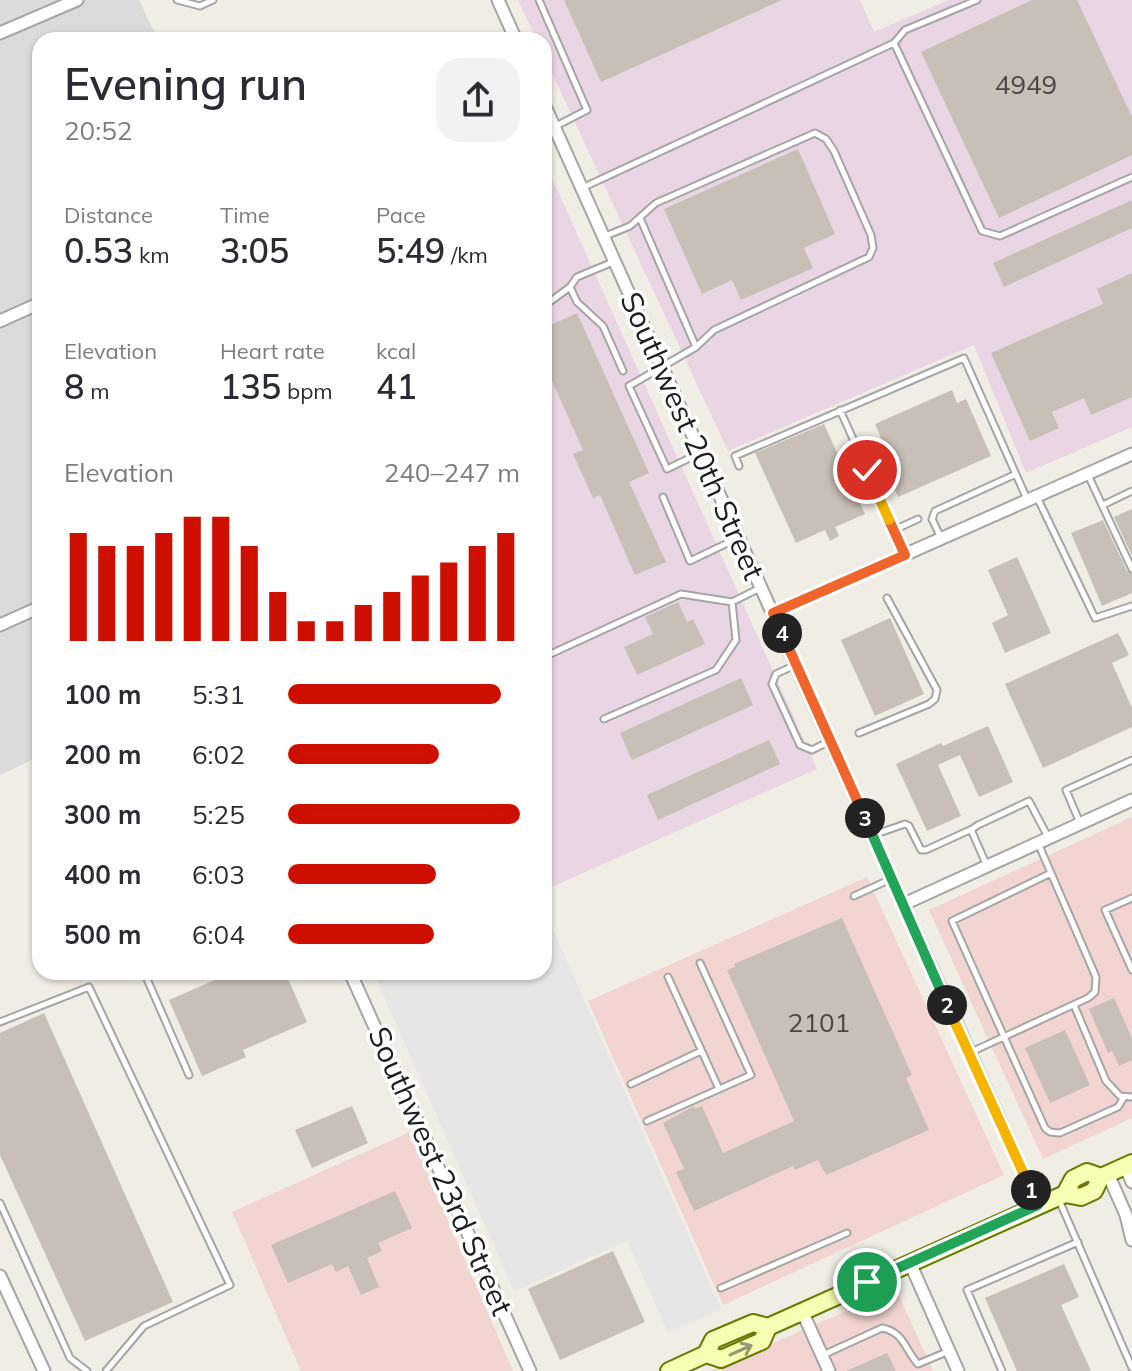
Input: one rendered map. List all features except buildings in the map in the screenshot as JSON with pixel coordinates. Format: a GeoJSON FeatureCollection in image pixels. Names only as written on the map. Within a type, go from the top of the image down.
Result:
{"type":"FeatureCollection","features":[{"type":"Feature","properties":{"kind":"main road"},"geometry":{"type":"LineString","coordinates":[[669,1371],[706,1354],[713,1340],[753,1323],[768,1327],[1061,1195],[1073,1179],[1087,1172],[1104,1175],[1130,1170]]}},
{"type":"Feature","properties":{"kind":"street"},"geometry":{"type":"LineString","coordinates":[[0,33],[77,0]]}},
{"type":"Feature","properties":{"kind":"street"},"geometry":{"type":"LineString","coordinates":[[498,0],[512,32]]}},
{"type":"Feature","properties":{"kind":"street","name":"Southwest 20th Street"},"geometry":{"type":"LineString","coordinates":[[552,122],[1038,1205]]}},
{"type":"Feature","properties":{"kind":"street"},"geometry":{"type":"LineString","coordinates":[[0,321],[32,307]]}},
{"type":"Feature","properties":{"kind":"street"},"geometry":{"type":"LineString","coordinates":[[773,613],[1132,454]]}},
{"type":"Feature","properties":{"kind":"street"},"geometry":{"type":"LineString","coordinates":[[0,625],[32,611]]}},
{"type":"Feature","properties":{"kind":"street"},"geometry":{"type":"LineString","coordinates":[[904,904],[1132,800]]}},
{"type":"Feature","properties":{"kind":"street","name":"Southwest 23rd Street"},"geometry":{"type":"LineString","coordinates":[[354,980],[530,1371]]}},
{"type":"Feature","properties":{"kind":"street"},"geometry":{"type":"LineString","coordinates":[[1104,1175],[1126,1215],[1132,1240]]}},
{"type":"Feature","properties":{"kind":"street"},"geometry":{"type":"LineString","coordinates":[[910,1263],[958,1371]]}},
{"type":"Feature","properties":{"kind":"street"},"geometry":{"type":"LineString","coordinates":[[0,1276],[44,1371]]}},
{"type":"Feature","properties":{"kind":"street"},"geometry":{"type":"LineString","coordinates":[[802,1311],[829,1371]]}},
{"type":"Feature","properties":{"kind":"lane"},"geometry":{"type":"LineString","coordinates":[[177,0],[200,6],[213,0]]}},
{"type":"Feature","properties":{"kind":"lane"},"geometry":{"type":"LineString","coordinates":[[539,0],[587,110],[554,127]]}},
{"type":"Feature","properties":{"kind":"lane"},"geometry":{"type":"LineString","coordinates":[[581,188],[894,43],[905,30],[977,0]]}},
{"type":"Feature","properties":{"kind":"lane"},"geometry":{"type":"LineString","coordinates":[[894,43],[982,231],[1000,236],[1132,177]]}},
{"type":"Feature","properties":{"kind":"lane"},"geometry":{"type":"LineString","coordinates":[[603,237],[630,226],[656,203],[815,133],[826,139],[834,151],[871,235],[873,248],[869,257],[714,330],[696,347],[629,386],[667,469],[700,453]]}},
{"type":"Feature","properties":{"kind":"lane"},"geometry":{"type":"LineString","coordinates":[[640,218],[696,347]]}},
{"type":"Feature","properties":{"kind":"lane"},"geometry":{"type":"LineString","coordinates":[[552,300],[570,287],[577,277],[613,262]]}},
{"type":"Feature","properties":{"kind":"lane"},"geometry":{"type":"LineString","coordinates":[[570,287],[577,302],[603,326],[623,371]]}},
{"type":"Feature","properties":{"kind":"lane"},"geometry":{"type":"LineString","coordinates":[[739,466],[735,456],[964,358],[1016,474],[1032,498],[1095,618],[1132,606]]}},
{"type":"Feature","properties":{"kind":"lane"},"geometry":{"type":"LineString","coordinates":[[840,410],[905,555]]}},
{"type":"Feature","properties":{"kind":"lane"},"geometry":{"type":"LineString","coordinates":[[941,539],[932,519],[935,511],[1016,474]]}},
{"type":"Feature","properties":{"kind":"lane"},"geometry":{"type":"LineString","coordinates":[[1088,474],[1132,569]]}},
{"type":"Feature","properties":{"kind":"lane"},"geometry":{"type":"LineString","coordinates":[[1103,505],[1132,491]]}},
{"type":"Feature","properties":{"kind":"lane"},"geometry":{"type":"LineString","coordinates":[[663,497],[690,561],[739,538]]}},
{"type":"Feature","properties":{"kind":"lane"},"geometry":{"type":"LineString","coordinates":[[894,530],[918,519]]}},
{"type":"Feature","properties":{"kind":"lane"},"geometry":{"type":"LineString","coordinates":[[552,653],[681,594],[732,602],[761,588]]}},
{"type":"Feature","properties":{"kind":"lane"},"geometry":{"type":"LineString","coordinates":[[859,733],[929,704],[935,699],[937,690],[887,598]]}},
{"type":"Feature","properties":{"kind":"lane"},"geometry":{"type":"LineString","coordinates":[[604,719],[716,670],[736,640],[732,602]]}},
{"type":"Feature","properties":{"kind":"lane"},"geometry":{"type":"LineString","coordinates":[[796,664],[776,674],[772,684],[800,745],[812,750],[830,741]]}},
{"type":"Feature","properties":{"kind":"lane"},"geometry":{"type":"LineString","coordinates":[[1080,824],[1066,790],[1132,760]]}},
{"type":"Feature","properties":{"kind":"lane"},"geometry":{"type":"LineString","coordinates":[[873,835],[905,824],[921,850],[926,850],[1029,801],[1051,873],[1096,977],[1095,992],[1074,1005],[968,1053]]}},
{"type":"Feature","properties":{"kind":"lane"},"geometry":{"type":"LineString","coordinates":[[972,829],[987,866]]}},
{"type":"Feature","properties":{"kind":"lane"},"geometry":{"type":"LineString","coordinates":[[1051,873],[952,921],[1040,1119],[1050,1132],[1060,1133],[1112,1110],[1121,1104],[1124,1097]]}},
{"type":"Feature","properties":{"kind":"lane"},"geometry":{"type":"LineString","coordinates":[[854,896],[893,878]]}},
{"type":"Feature","properties":{"kind":"lane"},"geometry":{"type":"LineString","coordinates":[[1132,898],[1105,910],[1132,970]]}},
{"type":"Feature","properties":{"kind":"lane"},"geometry":{"type":"LineString","coordinates":[[647,1121],[751,1075],[700,963]]}},
{"type":"Feature","properties":{"kind":"lane"},"geometry":{"type":"LineString","coordinates":[[668,977],[719,1089]]}},
{"type":"Feature","properties":{"kind":"lane"},"geometry":{"type":"LineString","coordinates":[[147,980],[189,1075]]}},
{"type":"Feature","properties":{"kind":"lane"},"geometry":{"type":"LineString","coordinates":[[0,1022],[89,987],[230,1285],[144,1326],[106,1371]]}},
{"type":"Feature","properties":{"kind":"lane"},"geometry":{"type":"LineString","coordinates":[[1074,1005],[1106,1081],[1113,1091],[1124,1097],[1132,1097]]}},
{"type":"Feature","properties":{"kind":"lane"},"geometry":{"type":"LineString","coordinates":[[631,1084],[701,1051]]}},
{"type":"Feature","properties":{"kind":"lane"},"geometry":{"type":"LineString","coordinates":[[1061,1195],[1132,1368]]}},
{"type":"Feature","properties":{"kind":"lane"},"geometry":{"type":"LineString","coordinates":[[0,1203],[70,1358],[87,1371]]}},
{"type":"Feature","properties":{"kind":"lane"},"geometry":{"type":"LineString","coordinates":[[721,1288],[847,1233]]}},
{"type":"Feature","properties":{"kind":"lane"},"geometry":{"type":"LineString","coordinates":[[1002,1371],[967,1290],[1078,1242]]}},
{"type":"Feature","properties":{"kind":"lane"},"geometry":{"type":"LineString","coordinates":[[822,1355],[882,1328],[891,1330],[903,1339],[919,1368],[949,1351]]}},
{"type":"Feature","properties":{"kind":"shaded area"},"geometry":{"type":"Polygon","coordinates":[[[0,0],[139,0],[154,32],[32,32],[32,760],[0,775],[0,0]]]}},
{"type":"Feature","properties":{"kind":"shaded area"},"geometry":{"type":"Polygon","coordinates":[[[518,0],[860,0],[874,32],[948,0],[1132,0],[1132,427],[1026,473],[974,345],[728,451],[552,73],[552,32],[533,32],[518,0]]]}},
{"type":"Feature","properties":{"kind":"shaded area"},"geometry":{"type":"Polygon","coordinates":[[[552,178],[817,769],[552,887],[552,178]]]}},
{"type":"Feature","properties":{"kind":"shaded area"},"geometry":{"type":"Polygon","coordinates":[[[1132,817],[1132,1118],[1043,1159],[929,910],[1132,817]]]}},
{"type":"Feature","properties":{"kind":"shaded area"},"geometry":{"type":"Polygon","coordinates":[[[867,877],[1004,1175],[723,1305],[588,1001],[867,877]]]}},
{"type":"Feature","properties":{"kind":"shaded area"},"geometry":{"type":"Polygon","coordinates":[[[552,927],[721,1309],[668,1333],[627,1241],[514,1291],[377,980],[552,980],[552,927]]]}},
{"type":"Feature","properties":{"kind":"shaded area"},"geometry":{"type":"Polygon","coordinates":[[[410,1132],[513,1371],[301,1371],[232,1212],[410,1132]]]}},
{"type":"Feature","properties":{"kind":"shaded area"},"geometry":{"type":"Polygon","coordinates":[[[896,1289],[933,1371],[710,1371],[896,1289]]]}},
{"type":"Feature","properties":{"kind":"route"},"geometry":{"type":"LineString","coordinates":[[867,470],[905,555],[773,613],[1038,1205],[867,1282]]}}]}
